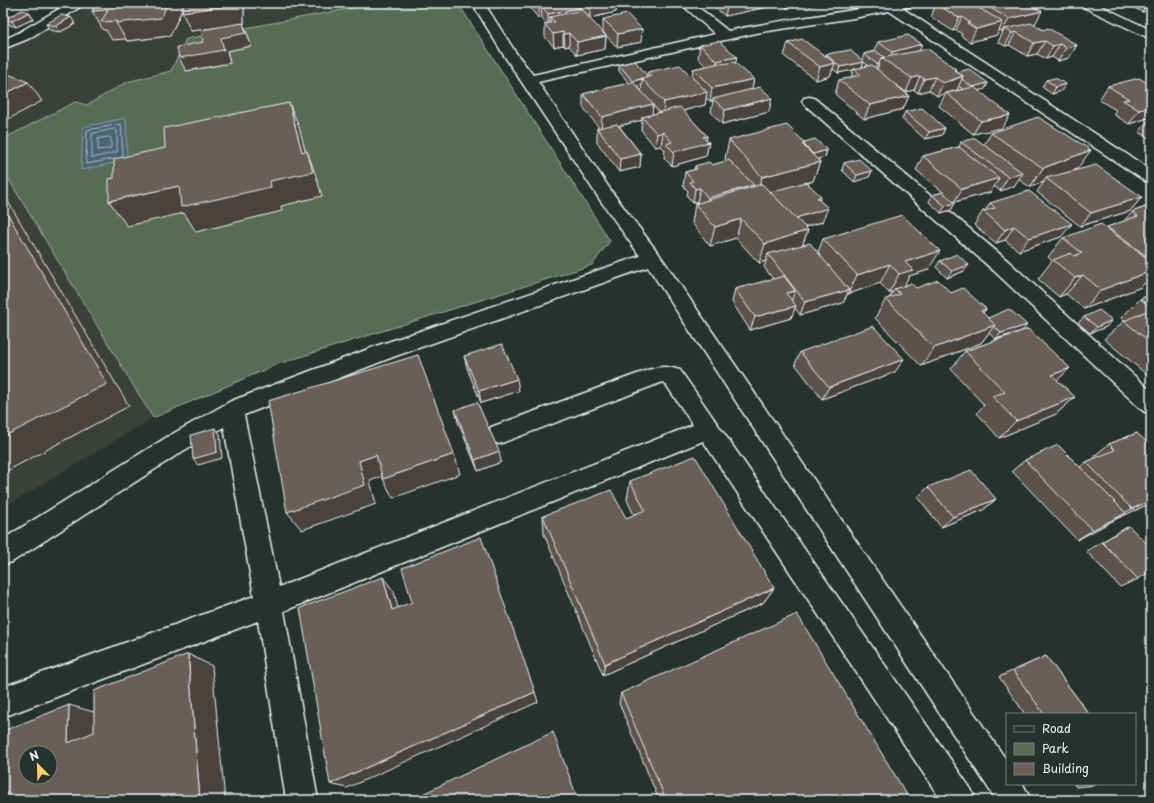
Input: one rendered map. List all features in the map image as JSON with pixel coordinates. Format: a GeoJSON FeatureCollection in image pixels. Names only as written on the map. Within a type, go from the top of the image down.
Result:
{"type":"FeatureCollection","features":[{"type":"Feature","properties":{"kind":"street"},"geometry":{"type":"LineString","coordinates":[[3,45],[23,36],[78,3]]}},
{"type":"Feature","properties":{"kind":"street"},"geometry":{"type":"LineString","coordinates":[[478,3],[510,54],[606,196],[652,259],[1016,800]]}},
{"type":"Feature","properties":{"kind":"street"},"geometry":{"type":"LineString","coordinates":[[686,3],[725,36]]}},
{"type":"Feature","properties":{"kind":"street"},"geometry":{"type":"LineString","coordinates":[[529,80],[725,36],[890,5],[908,3]]}},
{"type":"Feature","properties":{"kind":"street"},"geometry":{"type":"LineString","coordinates":[[1086,3],[1151,34]]}},
{"type":"Feature","properties":{"kind":"street"},"geometry":{"type":"LineString","coordinates":[[890,5],[1151,177]]}},
{"type":"Feature","properties":{"kind":"street"},"geometry":{"type":"LineString","coordinates":[[809,101],[1001,266],[1151,405]]}},
{"type":"Feature","properties":{"kind":"street"},"geometry":{"type":"LineString","coordinates":[[3,553],[175,444],[232,411],[386,351],[652,259]]}},
{"type":"Feature","properties":{"kind":"street"},"geometry":{"type":"LineString","coordinates":[[499,434],[663,374],[672,376],[960,800]]}},
{"type":"Feature","properties":{"kind":"street"},"geometry":{"type":"LineString","coordinates":[[232,411],[269,604],[302,800]]}},
{"type":"Feature","properties":{"kind":"street"},"geometry":{"type":"LineString","coordinates":[[3,702],[269,604],[708,429]]}},
{"type":"Feature","properties":{"kind":"shaded area"},"geometry":{"type":"Polygon","coordinates":[[[97,3],[380,3],[186,39],[171,71],[127,82],[87,105],[75,102],[3,139],[3,52],[97,3]]]}},
{"type":"Feature","properties":{"kind":"shaded area"},"geometry":{"type":"Polygon","coordinates":[[[3,170],[153,418],[3,508],[3,170]]]}},
{"type":"Feature","properties":{"kind":"green space"},"geometry":{"type":"Polygon","coordinates":[[[380,3],[458,3],[610,241],[592,265],[278,364],[153,418],[3,170],[3,139],[75,102],[87,105],[127,82],[171,71],[186,39],[380,3]]]}},
{"type":"Feature","properties":{"kind":"water"},"geometry":{"type":"Polygon","coordinates":[[[126,118],[127,160],[81,170],[83,127],[126,118]]]}},
{"type":"Feature","properties":{"kind":"building"},"geometry":{"type":"Polygon","coordinates":[[[97,3],[168,3],[161,18],[116,23],[117,21],[101,22],[108,10],[92,11],[97,3]]]}},
{"type":"Feature","properties":{"kind":"building"},"geometry":{"type":"Polygon","coordinates":[[[183,3],[237,3],[237,5],[182,12],[183,3]]]}},
{"type":"Feature","properties":{"kind":"building"},"geometry":{"type":"Polygon","coordinates":[[[536,3],[577,3],[580,8],[548,14],[536,3]]]}},
{"type":"Feature","properties":{"kind":"building"},"geometry":{"type":"Polygon","coordinates":[[[588,3],[599,3],[590,5],[588,3]]]}},
{"type":"Feature","properties":{"kind":"building"},"geometry":{"type":"Polygon","coordinates":[[[970,3],[1003,22],[976,29],[967,23],[970,23],[962,17],[959,18],[936,4],[970,3]]]}},
{"type":"Feature","properties":{"kind":"building"},"geometry":{"type":"Polygon","coordinates":[[[982,3],[1027,3],[1042,11],[1009,19],[982,3]]]}},
{"type":"Feature","properties":{"kind":"building"},"geometry":{"type":"Polygon","coordinates":[[[22,10],[29,12],[12,21],[5,19],[22,10]]]}},
{"type":"Feature","properties":{"kind":"building"},"geometry":{"type":"Polygon","coordinates":[[[582,10],[606,36],[577,42],[569,33],[564,34],[563,32],[553,34],[545,24],[555,22],[550,17],[582,10]]]}},
{"type":"Feature","properties":{"kind":"building"},"geometry":{"type":"Polygon","coordinates":[[[627,14],[642,29],[618,34],[603,19],[627,14]]]}},
{"type":"Feature","properties":{"kind":"building"},"geometry":{"type":"Polygon","coordinates":[[[61,15],[71,17],[56,26],[46,24],[61,15]]]}},
{"type":"Feature","properties":{"kind":"building"},"geometry":{"type":"Polygon","coordinates":[[[243,23],[246,33],[221,38],[224,50],[179,58],[177,47],[203,42],[201,30],[243,23]]]}},
{"type":"Feature","properties":{"kind":"building"},"geometry":{"type":"Polygon","coordinates":[[[1031,23],[1043,30],[1048,28],[1077,45],[1066,48],[1060,44],[1053,46],[1045,41],[1034,43],[1016,32],[1012,33],[1005,29],[1031,23]]]}},
{"type":"Feature","properties":{"kind":"building"},"geometry":{"type":"Polygon","coordinates":[[[908,35],[922,44],[892,52],[878,42],[908,35]]]}},
{"type":"Feature","properties":{"kind":"building"},"geometry":{"type":"Polygon","coordinates":[[[802,39],[835,63],[820,67],[788,43],[802,39]]]}},
{"type":"Feature","properties":{"kind":"building"},"geometry":{"type":"Polygon","coordinates":[[[719,41],[737,57],[717,61],[700,45],[719,41]]]}},
{"type":"Feature","properties":{"kind":"building"},"geometry":{"type":"Polygon","coordinates":[[[928,49],[956,69],[954,70],[963,76],[943,83],[935,77],[924,79],[920,76],[912,78],[881,58],[928,49]]]}},
{"type":"Feature","properties":{"kind":"building"},"geometry":{"type":"Polygon","coordinates":[[[850,50],[864,62],[840,67],[826,54],[850,50]]]}},
{"type":"Feature","properties":{"kind":"building"},"geometry":{"type":"Polygon","coordinates":[[[876,51],[885,58],[881,58],[879,64],[864,54],[876,51]]]}},
{"type":"Feature","properties":{"kind":"building"},"geometry":{"type":"Polygon","coordinates":[[[635,61],[647,77],[633,81],[619,65],[635,61]]]}},
{"type":"Feature","properties":{"kind":"building"},"geometry":{"type":"Polygon","coordinates":[[[734,62],[754,79],[712,88],[693,69],[720,63],[734,62]]]}},
{"type":"Feature","properties":{"kind":"building"},"geometry":{"type":"Polygon","coordinates":[[[680,65],[707,92],[664,102],[642,79],[651,76],[648,72],[680,65]]]}},
{"type":"Feature","properties":{"kind":"building"},"geometry":{"type":"Polygon","coordinates":[[[872,65],[909,96],[870,105],[839,80],[861,75],[854,69],[872,65]]]}},
{"type":"Feature","properties":{"kind":"building"},"geometry":{"type":"Polygon","coordinates":[[[969,69],[988,83],[972,87],[962,79],[963,76],[957,72],[969,69]]]}},
{"type":"Feature","properties":{"kind":"building"},"geometry":{"type":"Polygon","coordinates":[[[3,72],[28,82],[3,95],[3,72]]]}},
{"type":"Feature","properties":{"kind":"building"},"geometry":{"type":"Polygon","coordinates":[[[1055,78],[1066,84],[1056,87],[1046,80],[1055,78]]]}},
{"type":"Feature","properties":{"kind":"building"},"geometry":{"type":"Polygon","coordinates":[[[1139,78],[1151,85],[1151,107],[1139,110],[1123,100],[1129,99],[1108,86],[1139,78]]]}},
{"type":"Feature","properties":{"kind":"building"},"geometry":{"type":"Polygon","coordinates":[[[633,82],[653,104],[602,117],[583,94],[633,82]]]}},
{"type":"Feature","properties":{"kind":"building"},"geometry":{"type":"Polygon","coordinates":[[[760,87],[772,98],[725,110],[713,99],[760,87]]]}},
{"type":"Feature","properties":{"kind":"building"},"geometry":{"type":"Polygon","coordinates":[[[974,87],[1010,115],[981,121],[946,93],[974,87]]]}},
{"type":"Feature","properties":{"kind":"building"},"geometry":{"type":"Polygon","coordinates":[[[289,103],[302,152],[307,151],[313,172],[270,181],[271,187],[181,207],[179,186],[109,201],[109,179],[114,178],[114,159],[165,148],[164,128],[289,103]]]}},
{"type":"Feature","properties":{"kind":"building"},"geometry":{"type":"Polygon","coordinates":[[[680,107],[707,136],[703,137],[709,142],[674,152],[666,144],[672,142],[663,132],[657,134],[642,117],[680,107]]]}},
{"type":"Feature","properties":{"kind":"building"},"geometry":{"type":"Polygon","coordinates":[[[922,108],[945,128],[929,132],[905,112],[922,108]]]}},
{"type":"Feature","properties":{"kind":"building"},"geometry":{"type":"Polygon","coordinates":[[[1038,117],[1091,150],[1043,168],[991,133],[1038,117]]]}},
{"type":"Feature","properties":{"kind":"building"},"geometry":{"type":"Polygon","coordinates":[[[617,124],[641,154],[620,159],[597,128],[617,124]]]}},
{"type":"Feature","properties":{"kind":"building"},"geometry":{"type":"Polygon","coordinates":[[[787,125],[805,143],[802,144],[820,162],[762,177],[729,140],[787,125]]]}},
{"type":"Feature","properties":{"kind":"building"},"geometry":{"type":"Polygon","coordinates":[[[975,138],[1023,173],[1008,177],[961,142],[975,138]]]}},
{"type":"Feature","properties":{"kind":"building"},"geometry":{"type":"Polygon","coordinates":[[[815,139],[827,150],[813,154],[804,145],[804,142],[815,139]]]}},
{"type":"Feature","properties":{"kind":"building"},"geometry":{"type":"Polygon","coordinates":[[[959,147],[999,178],[962,189],[923,156],[959,147]]]}},
{"type":"Feature","properties":{"kind":"building"},"geometry":{"type":"Polygon","coordinates":[[[859,159],[872,171],[857,175],[844,163],[859,159]]]}},
{"type":"Feature","properties":{"kind":"building"},"geometry":{"type":"Polygon","coordinates":[[[729,160],[754,185],[708,198],[700,188],[695,189],[690,182],[693,181],[685,172],[697,169],[695,166],[709,162],[712,165],[729,160]]]}},
{"type":"Feature","properties":{"kind":"building"},"geometry":{"type":"Polygon","coordinates":[[[1096,165],[1142,197],[1091,213],[1046,178],[1096,165]]]}},
{"type":"Feature","properties":{"kind":"building"},"geometry":{"type":"Polygon","coordinates":[[[806,182],[821,196],[817,198],[828,208],[796,218],[770,192],[806,182]]]}},
{"type":"Feature","properties":{"kind":"building"},"geometry":{"type":"Polygon","coordinates":[[[762,184],[808,230],[765,244],[741,219],[715,227],[695,204],[762,184]]]}},
{"type":"Feature","properties":{"kind":"building"},"geometry":{"type":"Polygon","coordinates":[[[1029,191],[1072,224],[1029,238],[1014,226],[1005,230],[983,211],[995,208],[990,203],[1029,191]]]}},
{"type":"Feature","properties":{"kind":"building"},"geometry":{"type":"Polygon","coordinates":[[[943,192],[955,203],[945,206],[932,195],[943,192]]]}},
{"type":"Feature","properties":{"kind":"building"},"geometry":{"type":"Polygon","coordinates":[[[1151,205],[1151,257],[1149,258],[1107,227],[1138,216],[1132,212],[1151,205]]]}},
{"type":"Feature","properties":{"kind":"building"},"geometry":{"type":"Polygon","coordinates":[[[3,206],[107,384],[3,437],[3,206]]]}},
{"type":"Feature","properties":{"kind":"building"},"geometry":{"type":"Polygon","coordinates":[[[902,215],[940,251],[905,262],[913,270],[899,274],[890,264],[857,275],[823,239],[902,215]]]}},
{"type":"Feature","properties":{"kind":"building"},"geometry":{"type":"Polygon","coordinates":[[[1101,224],[1151,261],[1151,271],[1101,290],[1083,275],[1075,278],[1053,260],[1071,253],[1074,256],[1082,253],[1063,238],[1101,224]]]}},
{"type":"Feature","properties":{"kind":"building"},"geometry":{"type":"Polygon","coordinates":[[[810,243],[849,290],[805,302],[768,254],[810,243]]]}},
{"type":"Feature","properties":{"kind":"building"},"geometry":{"type":"Polygon","coordinates":[[[957,254],[969,265],[952,271],[940,261],[957,254]]]}},
{"type":"Feature","properties":{"kind":"building"},"geometry":{"type":"Polygon","coordinates":[[[784,276],[795,291],[786,293],[796,306],[755,317],[735,289],[784,276]]]}},
{"type":"Feature","properties":{"kind":"building"},"geometry":{"type":"Polygon","coordinates":[[[938,280],[951,293],[963,288],[986,309],[981,311],[995,325],[934,348],[886,299],[900,294],[895,289],[911,283],[916,288],[938,280]]]}},
{"type":"Feature","properties":{"kind":"building"},"geometry":{"type":"Polygon","coordinates":[[[1151,294],[1151,307],[1140,299],[1151,294]]]}},
{"type":"Feature","properties":{"kind":"building"},"geometry":{"type":"Polygon","coordinates":[[[1009,309],[1027,325],[1001,333],[988,318],[1009,309]]]}},
{"type":"Feature","properties":{"kind":"building"},"geometry":{"type":"Polygon","coordinates":[[[1151,309],[1151,343],[1124,321],[1151,309]]]}},
{"type":"Feature","properties":{"kind":"building"},"geometry":{"type":"Polygon","coordinates":[[[1099,310],[1112,320],[1097,327],[1084,317],[1099,310]]]}},
{"type":"Feature","properties":{"kind":"building"},"geometry":{"type":"Polygon","coordinates":[[[873,326],[904,359],[829,387],[800,352],[873,326]]]}},
{"type":"Feature","properties":{"kind":"building"},"geometry":{"type":"Polygon","coordinates":[[[1028,329],[1070,368],[1052,375],[1075,397],[1016,421],[992,396],[1005,392],[965,351],[1028,329]]]}},
{"type":"Feature","properties":{"kind":"building"},"geometry":{"type":"Polygon","coordinates":[[[502,344],[517,379],[479,391],[464,356],[502,344]]]}},
{"type":"Feature","properties":{"kind":"building"},"geometry":{"type":"Polygon","coordinates":[[[418,355],[454,454],[383,479],[376,455],[359,461],[365,485],[287,512],[268,401],[418,355]]]}},
{"type":"Feature","properties":{"kind":"building"},"geometry":{"type":"Polygon","coordinates":[[[477,402],[499,451],[475,460],[455,410],[477,402]]]}},
{"type":"Feature","properties":{"kind":"building"},"geometry":{"type":"Polygon","coordinates":[[[215,428],[217,452],[193,459],[191,435],[215,428]]]}},
{"type":"Feature","properties":{"kind":"building"},"geometry":{"type":"Polygon","coordinates":[[[1137,433],[1151,446],[1151,500],[1132,509],[1086,462],[1115,450],[1109,444],[1137,433]]]}},
{"type":"Feature","properties":{"kind":"building"},"geometry":{"type":"Polygon","coordinates":[[[1058,445],[1126,513],[1092,530],[1025,460],[1058,445]]]}},
{"type":"Feature","properties":{"kind":"building"},"geometry":{"type":"Polygon","coordinates":[[[695,456],[774,588],[605,664],[543,516],[611,490],[626,518],[645,510],[630,481],[695,456]]]}},
{"type":"Feature","properties":{"kind":"building"},"geometry":{"type":"Polygon","coordinates":[[[971,470],[996,499],[953,517],[928,487],[971,470]]]}},
{"type":"Feature","properties":{"kind":"building"},"geometry":{"type":"Polygon","coordinates":[[[1129,526],[1151,548],[1151,571],[1138,579],[1102,542],[1129,526]]]}},
{"type":"Feature","properties":{"kind":"building"},"geometry":{"type":"Polygon","coordinates":[[[481,537],[535,692],[330,784],[300,608],[383,577],[392,610],[412,602],[402,568],[481,537]]]}},
{"type":"Feature","properties":{"kind":"building"},"geometry":{"type":"Polygon","coordinates":[[[797,614],[910,800],[666,800],[621,693],[797,614]]]}},
{"type":"Feature","properties":{"kind":"building"},"geometry":{"type":"Polygon","coordinates":[[[188,654],[200,800],[3,800],[3,731],[69,705],[68,743],[94,732],[94,691],[188,654]]]}},
{"type":"Feature","properties":{"kind":"building"},"geometry":{"type":"Polygon","coordinates":[[[1046,656],[1088,713],[1043,713],[1013,671],[1046,656]]]}},
{"type":"Feature","properties":{"kind":"building"},"geometry":{"type":"Polygon","coordinates":[[[553,732],[578,800],[410,800],[553,732]]]}}]}
